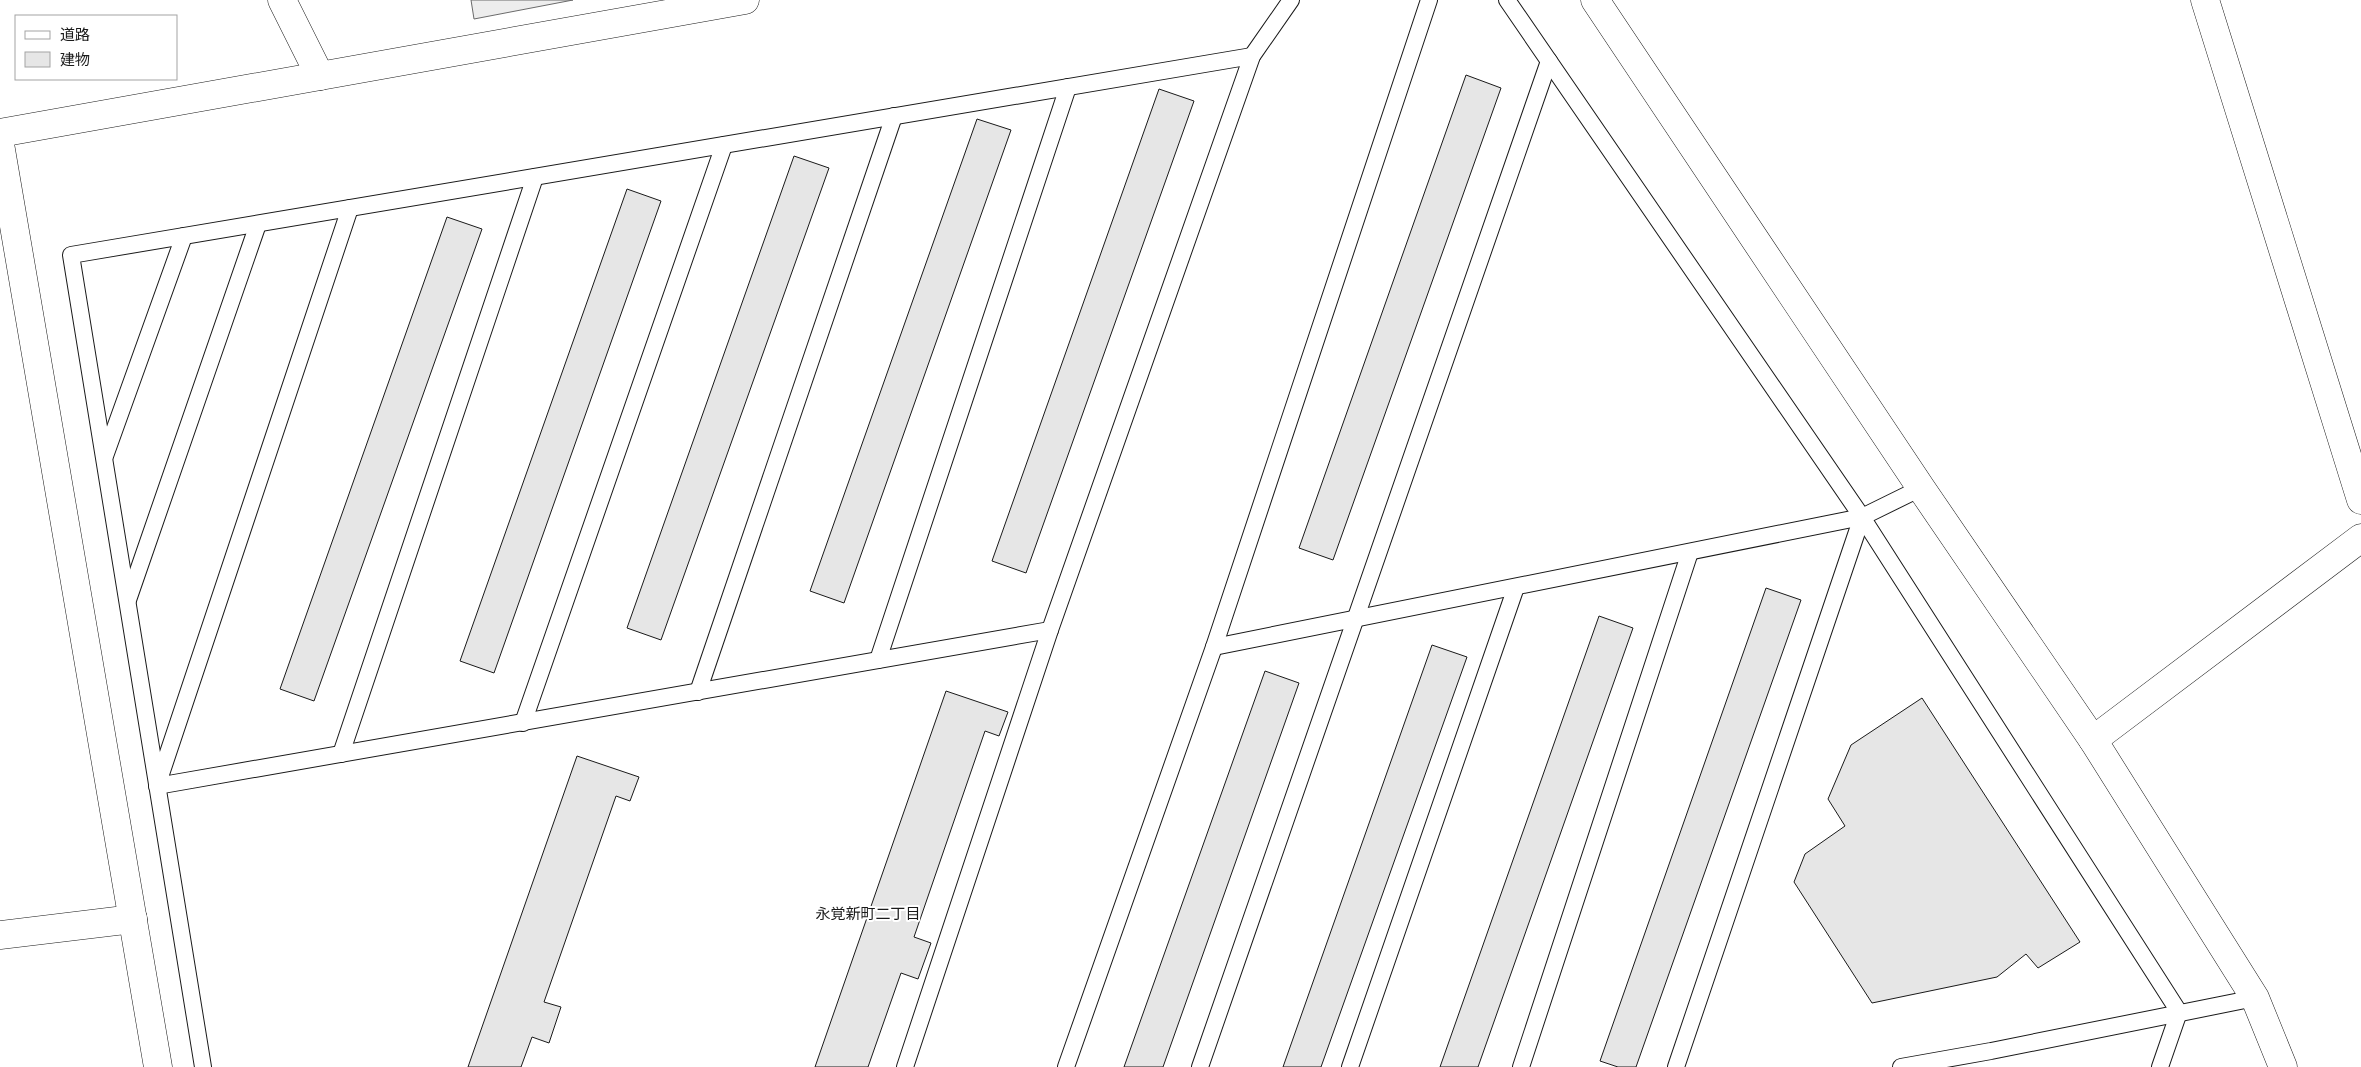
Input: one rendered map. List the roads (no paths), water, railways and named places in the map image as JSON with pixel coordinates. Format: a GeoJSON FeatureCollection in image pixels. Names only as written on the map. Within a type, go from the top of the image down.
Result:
{"type":"FeatureCollection","features":[{"type":"Feature","properties":{"kind":"street"},"geometry":{"type":"LineString","coordinates":[[282,0],[320,76]]}},
{"type":"Feature","properties":{"kind":"street"},"geometry":{"type":"LineString","coordinates":[[0,133],[745,0]]}},
{"type":"Feature","properties":{"kind":"street"},"geometry":{"type":"LineString","coordinates":[[1595,0],[2093,740],[2255,998],[2283,1067]]}},
{"type":"Feature","properties":{"kind":"street"},"geometry":{"type":"LineString","coordinates":[[2205,0],[2361,500]]}},
{"type":"Feature","properties":{"kind":"street"},"geometry":{"type":"LineString","coordinates":[[0,144],[158,1067]]}},
{"type":"Feature","properties":{"kind":"street"},"geometry":{"type":"LineString","coordinates":[[2093,740],[2361,538]]}},
{"type":"Feature","properties":{"kind":"street"},"geometry":{"type":"LineString","coordinates":[[0,935],[133,918]]}},
{"type":"Feature","properties":{"kind":"lane"},"geometry":{"type":"LineString","coordinates":[[905,1067],[1050,630],[1252,56],[1291,0]]}},
{"type":"Feature","properties":{"kind":"lane"},"geometry":{"type":"LineString","coordinates":[[1066,1067],[1214,647],[1429,0]]}},
{"type":"Feature","properties":{"kind":"lane"},"geometry":{"type":"LineString","coordinates":[[1507,0],[1862,517],[2179,1012]]}},
{"type":"Feature","properties":{"kind":"lane"},"geometry":{"type":"LineString","coordinates":[[203,1067],[71,255],[1252,56]]}},
{"type":"Feature","properties":{"kind":"lane"},"geometry":{"type":"LineString","coordinates":[[1200,1067],[1549,61]]}},
{"type":"Feature","properties":{"kind":"lane"},"geometry":{"type":"LineString","coordinates":[[878,660],[1068,87]]}},
{"type":"Feature","properties":{"kind":"lane"},"geometry":{"type":"LineString","coordinates":[[698,692],[894,116]]}},
{"type":"Feature","properties":{"kind":"lane"},"geometry":{"type":"LineString","coordinates":[[523,722],[724,145]]}},
{"type":"Feature","properties":{"kind":"lane"},"geometry":{"type":"LineString","coordinates":[[341,754],[535,177]]}},
{"type":"Feature","properties":{"kind":"lane"},"geometry":{"type":"LineString","coordinates":[[158,786],[350,208]]}},
{"type":"Feature","properties":{"kind":"lane"},"geometry":{"type":"LineString","coordinates":[[127,602],[258,224]]}},
{"type":"Feature","properties":{"kind":"lane"},"geometry":{"type":"LineString","coordinates":[[104,458],[184,236]]}},
{"type":"Feature","properties":{"kind":"lane"},"geometry":{"type":"LineString","coordinates":[[1214,647],[1862,517],[1922,488]]}},
{"type":"Feature","properties":{"kind":"lane"},"geometry":{"type":"LineString","coordinates":[[1676,1067],[1862,517]]}},
{"type":"Feature","properties":{"kind":"lane"},"geometry":{"type":"LineString","coordinates":[[1521,1067],[1690,552]]}},
{"type":"Feature","properties":{"kind":"lane"},"geometry":{"type":"LineString","coordinates":[[1350,1067],[1516,586]]}},
{"type":"Feature","properties":{"kind":"lane"},"geometry":{"type":"LineString","coordinates":[[158,786],[1050,630]]}},
{"type":"Feature","properties":{"kind":"lane"},"geometry":{"type":"LineString","coordinates":[[1901,1067],[1988,1059],[2179,1012],[2255,998]]}},
{"type":"Feature","properties":{"kind":"lane"},"geometry":{"type":"LineString","coordinates":[[2160,1067],[2179,1012]]}},
{"type":"Feature","properties":{"kind":"district","name":"永覚新町二丁目"},"geometry":{"type":"Point","coordinates":[868,913]}}]}
